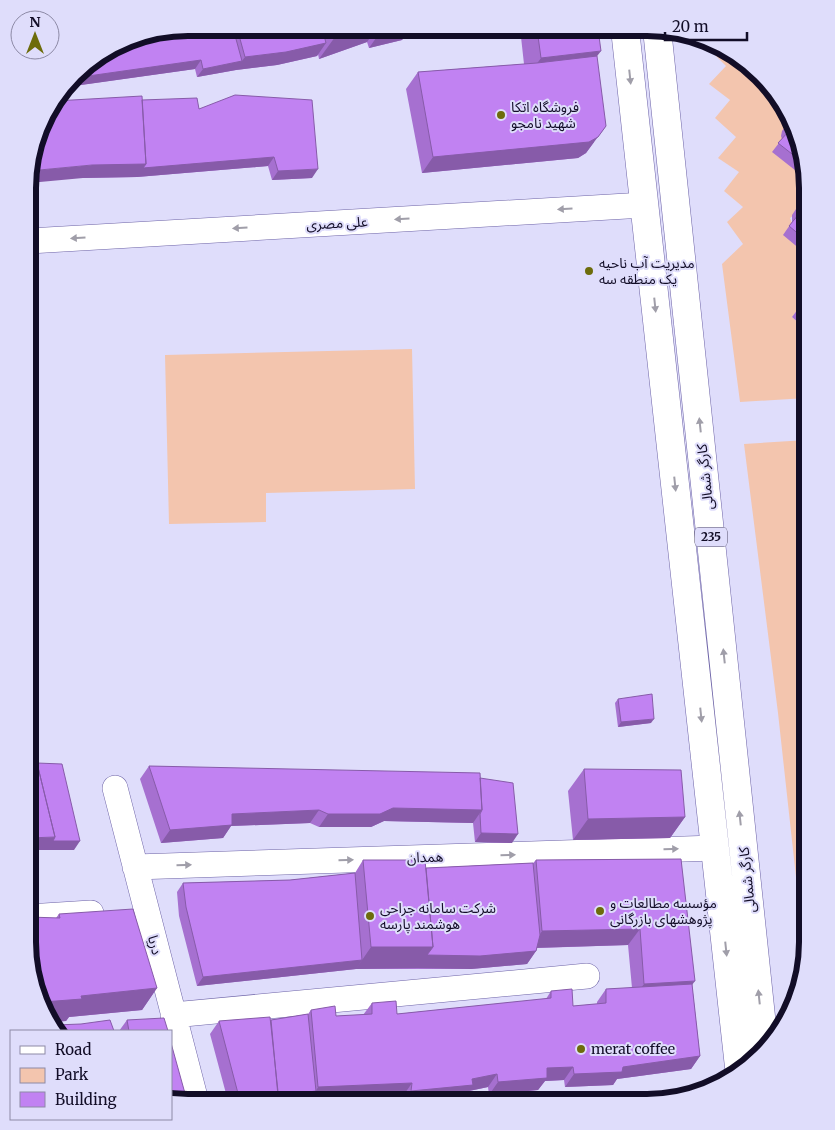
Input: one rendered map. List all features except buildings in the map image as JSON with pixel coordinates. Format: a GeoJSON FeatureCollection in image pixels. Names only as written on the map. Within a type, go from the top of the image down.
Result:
{"type":"FeatureCollection","features":[{"type":"Feature","properties":{"kind":"main road"},"geometry":{"type":"LineString","coordinates":[[626,36],[738,1062]]}},
{"type":"Feature","properties":{"kind":"main road","name":"کارگر شمالی"},"geometry":{"type":"LineString","coordinates":[[657,37],[676,202],[763,1039]]}},
{"type":"Feature","properties":{"kind":"main road"},"geometry":{"type":"LineString","coordinates":[[644,205],[676,202]]}},
{"type":"Feature","properties":{"kind":"main road"},"geometry":{"type":"LineString","coordinates":[[715,848],[743,847]]}},
{"type":"Feature","properties":{"kind":"street","name":"علی مصری"},"geometry":{"type":"LineString","coordinates":[[36,241],[644,205]]}},
{"type":"Feature","properties":{"kind":"street","name":"دریا"},"geometry":{"type":"LineString","coordinates":[[114,788],[135,867],[130,911],[173,1016],[194,1094]]}},
{"type":"Feature","properties":{"kind":"street","name":"همدان"},"geometry":{"type":"LineString","coordinates":[[135,867],[715,848]]}},
{"type":"Feature","properties":{"kind":"street"},"geometry":{"type":"LineString","coordinates":[[36,917],[130,911]]}},
{"type":"Feature","properties":{"kind":"street"},"geometry":{"type":"LineString","coordinates":[[173,1016],[587,976]]}},
{"type":"Feature","properties":{"kind":"green space"},"geometry":{"type":"Polygon","coordinates":[[[710,50],[731,62],[761,88],[783,121],[794,149],[799,189],[799,212],[790,218],[799,237],[799,309],[792,317],[799,323],[799,398],[740,402],[722,264],[743,244],[727,222],[743,207],[724,191],[739,172],[718,158],[736,137],[715,118],[730,100],[709,84],[726,66],[710,50]]]}},
{"type":"Feature","properties":{"kind":"green space"},"geometry":{"type":"Polygon","coordinates":[[[412,349],[415,489],[266,493],[266,522],[169,524],[165,355],[412,349]]]}},
{"type":"Feature","properties":{"kind":"green space"},"geometry":{"type":"Polygon","coordinates":[[[799,441],[798,896],[778,713],[744,444],[799,441]]]}},
{"type":"Feature","properties":{"kind":"place","name":"فروشگاه اتکا شهید نامجو"},"geometry":{"type":"Point","coordinates":[501,115]}},
{"type":"Feature","properties":{"kind":"place","name":"مدیریت آب ناحیه یک منطقه سه"},"geometry":{"type":"Point","coordinates":[589,271]}},
{"type":"Feature","properties":{"kind":"place","name":"مؤسسه مطالعات و پژوهشهای بازرگانی"},"geometry":{"type":"Point","coordinates":[600,911]}},
{"type":"Feature","properties":{"kind":"place","name":"شرکت سامانه جراحی هوشمند پارسه"},"geometry":{"type":"Point","coordinates":[370,916]}},
{"type":"Feature","properties":{"kind":"place","name":"merat coffee"},"geometry":{"type":"Point","coordinates":[581,1049]}}]}
